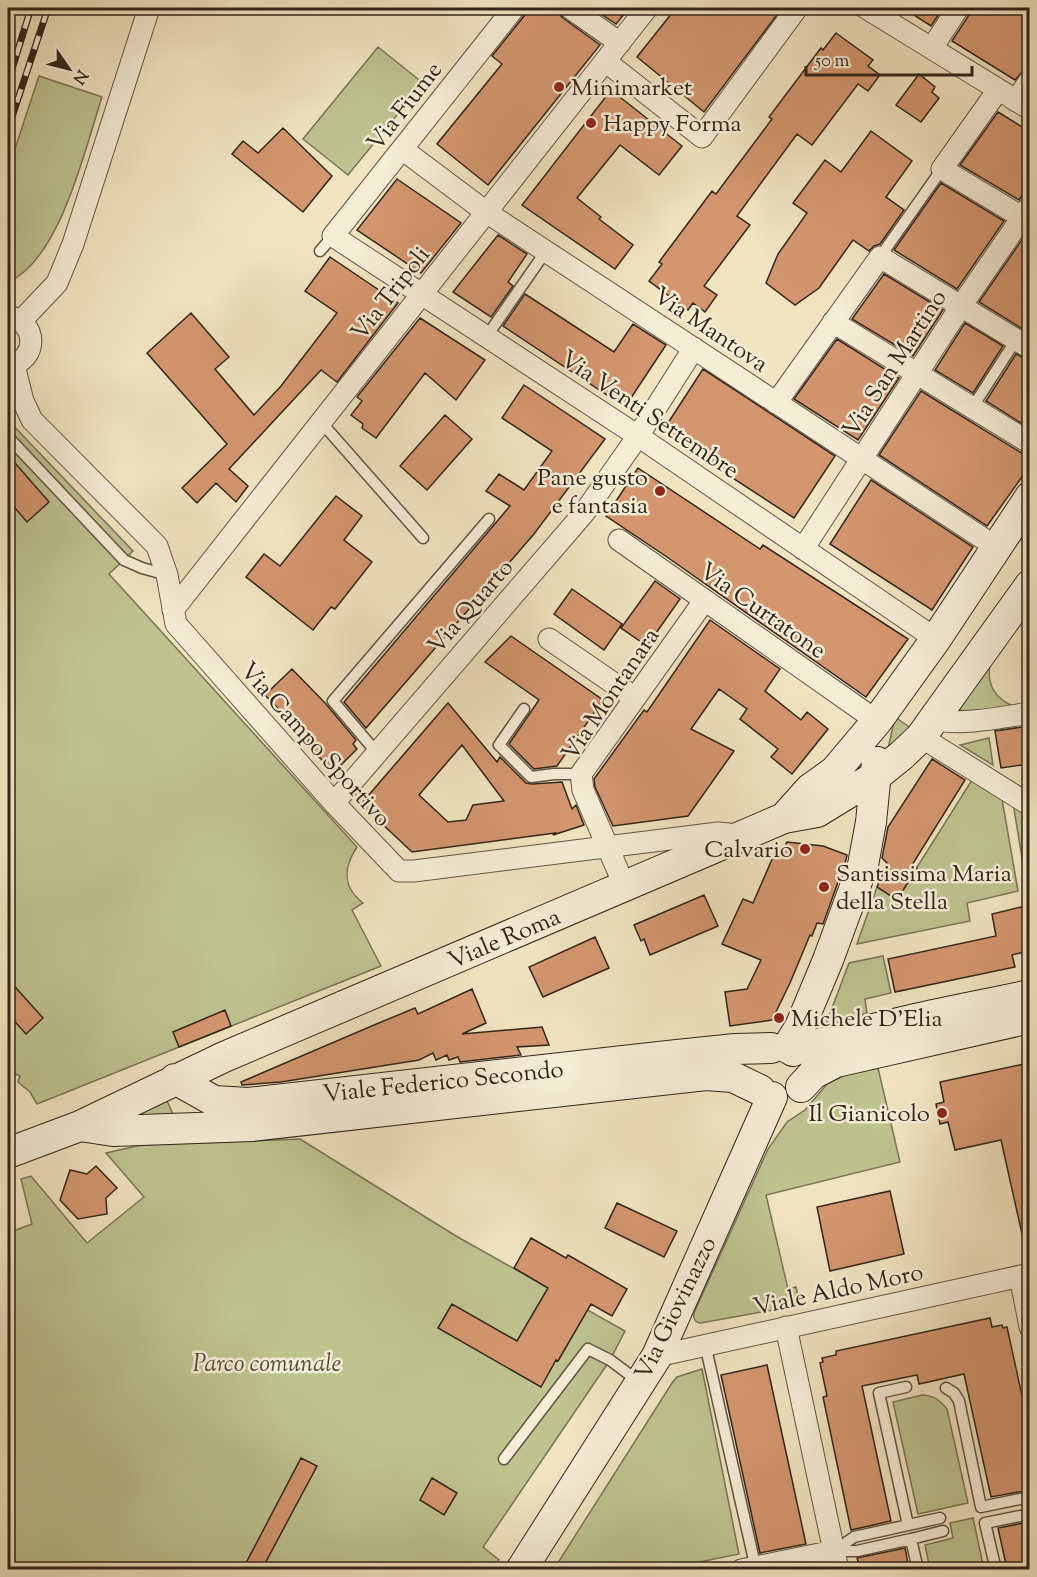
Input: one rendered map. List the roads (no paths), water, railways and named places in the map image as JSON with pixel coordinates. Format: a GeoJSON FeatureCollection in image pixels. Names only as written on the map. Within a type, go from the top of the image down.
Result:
{"type":"FeatureCollection","features":[{"type":"Feature","properties":{"kind":"main road","name":"Viale Roma"},"geometry":{"type":"LineString","coordinates":[[784,818],[810,789],[835,771],[877,721],[936,639],[1029,496]]}},
{"type":"Feature","properties":{"kind":"main road","name":"Viale Roma"},"geometry":{"type":"LineString","coordinates":[[8,1153],[80,1126],[224,1057],[784,818],[817,812],[876,776],[927,728],[1029,585]]}},
{"type":"Feature","properties":{"kind":"main road"},"geometry":{"type":"LineString","coordinates":[[936,639],[958,660],[961,680]]}},
{"type":"Feature","properties":{"kind":"main road"},"geometry":{"type":"LineString","coordinates":[[897,694],[901,704],[927,728]]}},
{"type":"Feature","properties":{"kind":"main road"},"geometry":{"type":"LineString","coordinates":[[877,721],[876,776],[863,865],[828,960],[800,1027],[784,1049],[764,1052],[756,1063],[754,1077],[766,1094],[788,1097],[824,1067],[836,1062],[1029,1018]]}},
{"type":"Feature","properties":{"kind":"main road","name":"Viale Federico Secondo"},"geometry":{"type":"LineString","coordinates":[[175,1079],[214,1101],[248,1103],[735,1049],[784,1049],[824,1043],[880,1027],[1029,995]]}},
{"type":"Feature","properties":{"kind":"main road"},"geometry":{"type":"LineString","coordinates":[[784,1049],[803,1064],[804,1079],[801,1087]]}},
{"type":"Feature","properties":{"kind":"main road"},"geometry":{"type":"LineString","coordinates":[[224,1057],[236,1092],[248,1103]]}},
{"type":"Feature","properties":{"kind":"main road","name":"Viale Federico Secondo"},"geometry":{"type":"LineString","coordinates":[[80,1126],[113,1131],[252,1126],[706,1076],[733,1077],[766,1094]]}},
{"type":"Feature","properties":{"kind":"main road"},"geometry":{"type":"LineString","coordinates":[[175,1079],[180,1104],[199,1128]]}},
{"type":"Feature","properties":{"kind":"main road","name":"Via Giovinazzo"},"geometry":{"type":"LineString","coordinates":[[521,1569],[657,1356],[766,1094]]}},
{"type":"Feature","properties":{"kind":"street"},"geometry":{"type":"LineString","coordinates":[[11,366],[26,356],[31,341],[27,327],[14,318],[57,282],[73,244],[149,8]]}},
{"type":"Feature","properties":{"kind":"street"},"geometry":{"type":"LineString","coordinates":[[570,8],[620,43]]}},
{"type":"Feature","properties":{"kind":"street","name":"Via Tripoli"},"geometry":{"type":"LineString","coordinates":[[173,610],[647,8]]}},
{"type":"Feature","properties":{"kind":"street"},"geometry":{"type":"LineString","coordinates":[[605,61],[702,137],[797,8]]}},
{"type":"Feature","properties":{"kind":"street"},"geometry":{"type":"LineString","coordinates":[[866,8],[1014,100]]}},
{"type":"Feature","properties":{"kind":"street"},"geometry":{"type":"LineString","coordinates":[[932,48],[958,8]]}},
{"type":"Feature","properties":{"kind":"street","name":"Via Fiume"},"geometry":{"type":"LineString","coordinates":[[326,244],[511,9]]}},
{"type":"Feature","properties":{"kind":"street"},"geometry":{"type":"LineString","coordinates":[[1027,216],[942,169],[1014,100],[1029,80]]}},
{"type":"Feature","properties":{"kind":"street","name":"Via Mantova"},"geometry":{"type":"LineString","coordinates":[[402,149],[486,212],[996,547]]}},
{"type":"Feature","properties":{"kind":"street","name":"Via San Martino"},"geometry":{"type":"LineString","coordinates":[[804,549],[961,306],[1027,216]]}},
{"type":"Feature","properties":{"kind":"street","name":"Via Venti Settembre"},"geometry":{"type":"LineString","coordinates":[[326,244],[421,295],[487,336],[936,639]]}},
{"type":"Feature","properties":{"kind":"street"},"geometry":{"type":"LineString","coordinates":[[776,403],[880,257],[1023,344]]}},
{"type":"Feature","properties":{"kind":"street"},"geometry":{"type":"LineString","coordinates":[[833,322],[1029,443]]}},
{"type":"Feature","properties":{"kind":"street","name":"Via Quarto"},"geometry":{"type":"LineString","coordinates":[[334,803],[584,513],[638,436],[694,348]]}},
{"type":"Feature","properties":{"kind":"street","name":"Via Campo Sportivo"},"geometry":{"type":"LineString","coordinates":[[11,366],[32,420],[157,546],[167,575],[176,624],[334,803],[399,871],[414,871],[718,832],[745,836]]}},
{"type":"Feature","properties":{"kind":"street","name":"Via Curtatone"},"geometry":{"type":"LineString","coordinates":[[620,540],[877,721]]}},
{"type":"Feature","properties":{"kind":"street","name":"Via Montanara"},"geometry":{"type":"LineString","coordinates":[[625,887],[583,790],[581,774],[704,601]]}},
{"type":"Feature","properties":{"kind":"street"},"geometry":{"type":"LineString","coordinates":[[549,639],[635,698]]}},
{"type":"Feature","properties":{"kind":"street"},"geometry":{"type":"LineString","coordinates":[[927,728],[948,723],[1029,713]]}},
{"type":"Feature","properties":{"kind":"street"},"geometry":{"type":"LineString","coordinates":[[927,728],[1029,805]]}},
{"type":"Feature","properties":{"kind":"street"},"geometry":{"type":"LineString","coordinates":[[1025,1275],[1029,1327]]}},
{"type":"Feature","properties":{"kind":"street","name":"Viale Aldo Moro"},"geometry":{"type":"LineString","coordinates":[[657,1356],[1025,1275]]}},
{"type":"Feature","properties":{"kind":"street"},"geometry":{"type":"LineString","coordinates":[[751,1568],[836,1560],[786,1327]]}},
{"type":"Feature","properties":{"kind":"lane"},"geometry":{"type":"LineString","coordinates":[[880,257],[942,169]]}},
{"type":"Feature","properties":{"kind":"lane"},"geometry":{"type":"LineString","coordinates":[[487,336],[546,251]]}},
{"type":"Feature","properties":{"kind":"lane"},"geometry":{"type":"LineString","coordinates":[[972,408],[1023,344]]}},
{"type":"Feature","properties":{"kind":"lane"},"geometry":{"type":"LineString","coordinates":[[321,422],[423,538]]}},
{"type":"Feature","properties":{"kind":"lane"},"geometry":{"type":"LineString","coordinates":[[8,437],[124,560],[167,575]]}},
{"type":"Feature","properties":{"kind":"lane"},"geometry":{"type":"LineString","coordinates":[[377,753],[333,701],[489,519]]}},
{"type":"Feature","properties":{"kind":"lane"},"geometry":{"type":"LineString","coordinates":[[524,709],[499,745],[531,777],[581,774]]}},
{"type":"Feature","properties":{"kind":"lane"},"geometry":{"type":"LineString","coordinates":[[705,1344],[751,1568]]}},
{"type":"Feature","properties":{"kind":"lane"},"geometry":{"type":"LineString","coordinates":[[504,1459],[588,1349],[610,1360],[640,1382]]}},
{"type":"Feature","properties":{"kind":"lane"},"geometry":{"type":"LineString","coordinates":[[906,1387],[879,1393],[908,1525]]}},
{"type":"Feature","properties":{"kind":"lane"},"geometry":{"type":"LineString","coordinates":[[946,1388],[954,1393],[959,1401],[981,1507],[1029,1497]]}},
{"type":"Feature","properties":{"kind":"lane"},"geometry":{"type":"LineString","coordinates":[[996,1569],[985,1523],[1029,1514]]}},
{"type":"Feature","properties":{"kind":"lane"},"geometry":{"type":"LineString","coordinates":[[836,1560],[854,1537],[939,1518]]}},
{"type":"Feature","properties":{"kind":"lane"},"geometry":{"type":"LineString","coordinates":[[836,1560],[857,1551],[943,1531]]}},
{"type":"Feature","properties":{"kind":"lane"},"geometry":{"type":"LineString","coordinates":[[911,1539],[918,1569]]}},
{"type":"Feature","properties":{"kind":"railway"},"geometry":{"type":"LineString","coordinates":[[8,82],[31,8]]}},
{"type":"Feature","properties":{"kind":"railway"},"geometry":{"type":"LineString","coordinates":[[8,129],[48,8]]}},
{"type":"Feature","properties":{"kind":"place","name":"Minimarket"},"geometry":{"type":"Point","coordinates":[559,87]}},
{"type":"Feature","properties":{"kind":"place","name":"Happy Forma"},"geometry":{"type":"Point","coordinates":[591,123]}},
{"type":"Feature","properties":{"kind":"place","name":"Pane gusto e fantasia"},"geometry":{"type":"Point","coordinates":[660,491]}},
{"type":"Feature","properties":{"kind":"place","name":"Calvario"},"geometry":{"type":"Point","coordinates":[805,849]}},
{"type":"Feature","properties":{"kind":"place","name":"Santissima Maria della Stella"},"geometry":{"type":"Point","coordinates":[824,887]}},
{"type":"Feature","properties":{"kind":"place","name":"Michele D'Elia"},"geometry":{"type":"Point","coordinates":[779,1018]}},
{"type":"Feature","properties":{"kind":"place","name":"Il Gianicolo"},"geometry":{"type":"Point","coordinates":[942,1113]}},
{"type":"Feature","properties":{"kind":"park label","name":"Parco comunale"},"geometry":{"type":"Point","coordinates":[267,1363]}}]}
